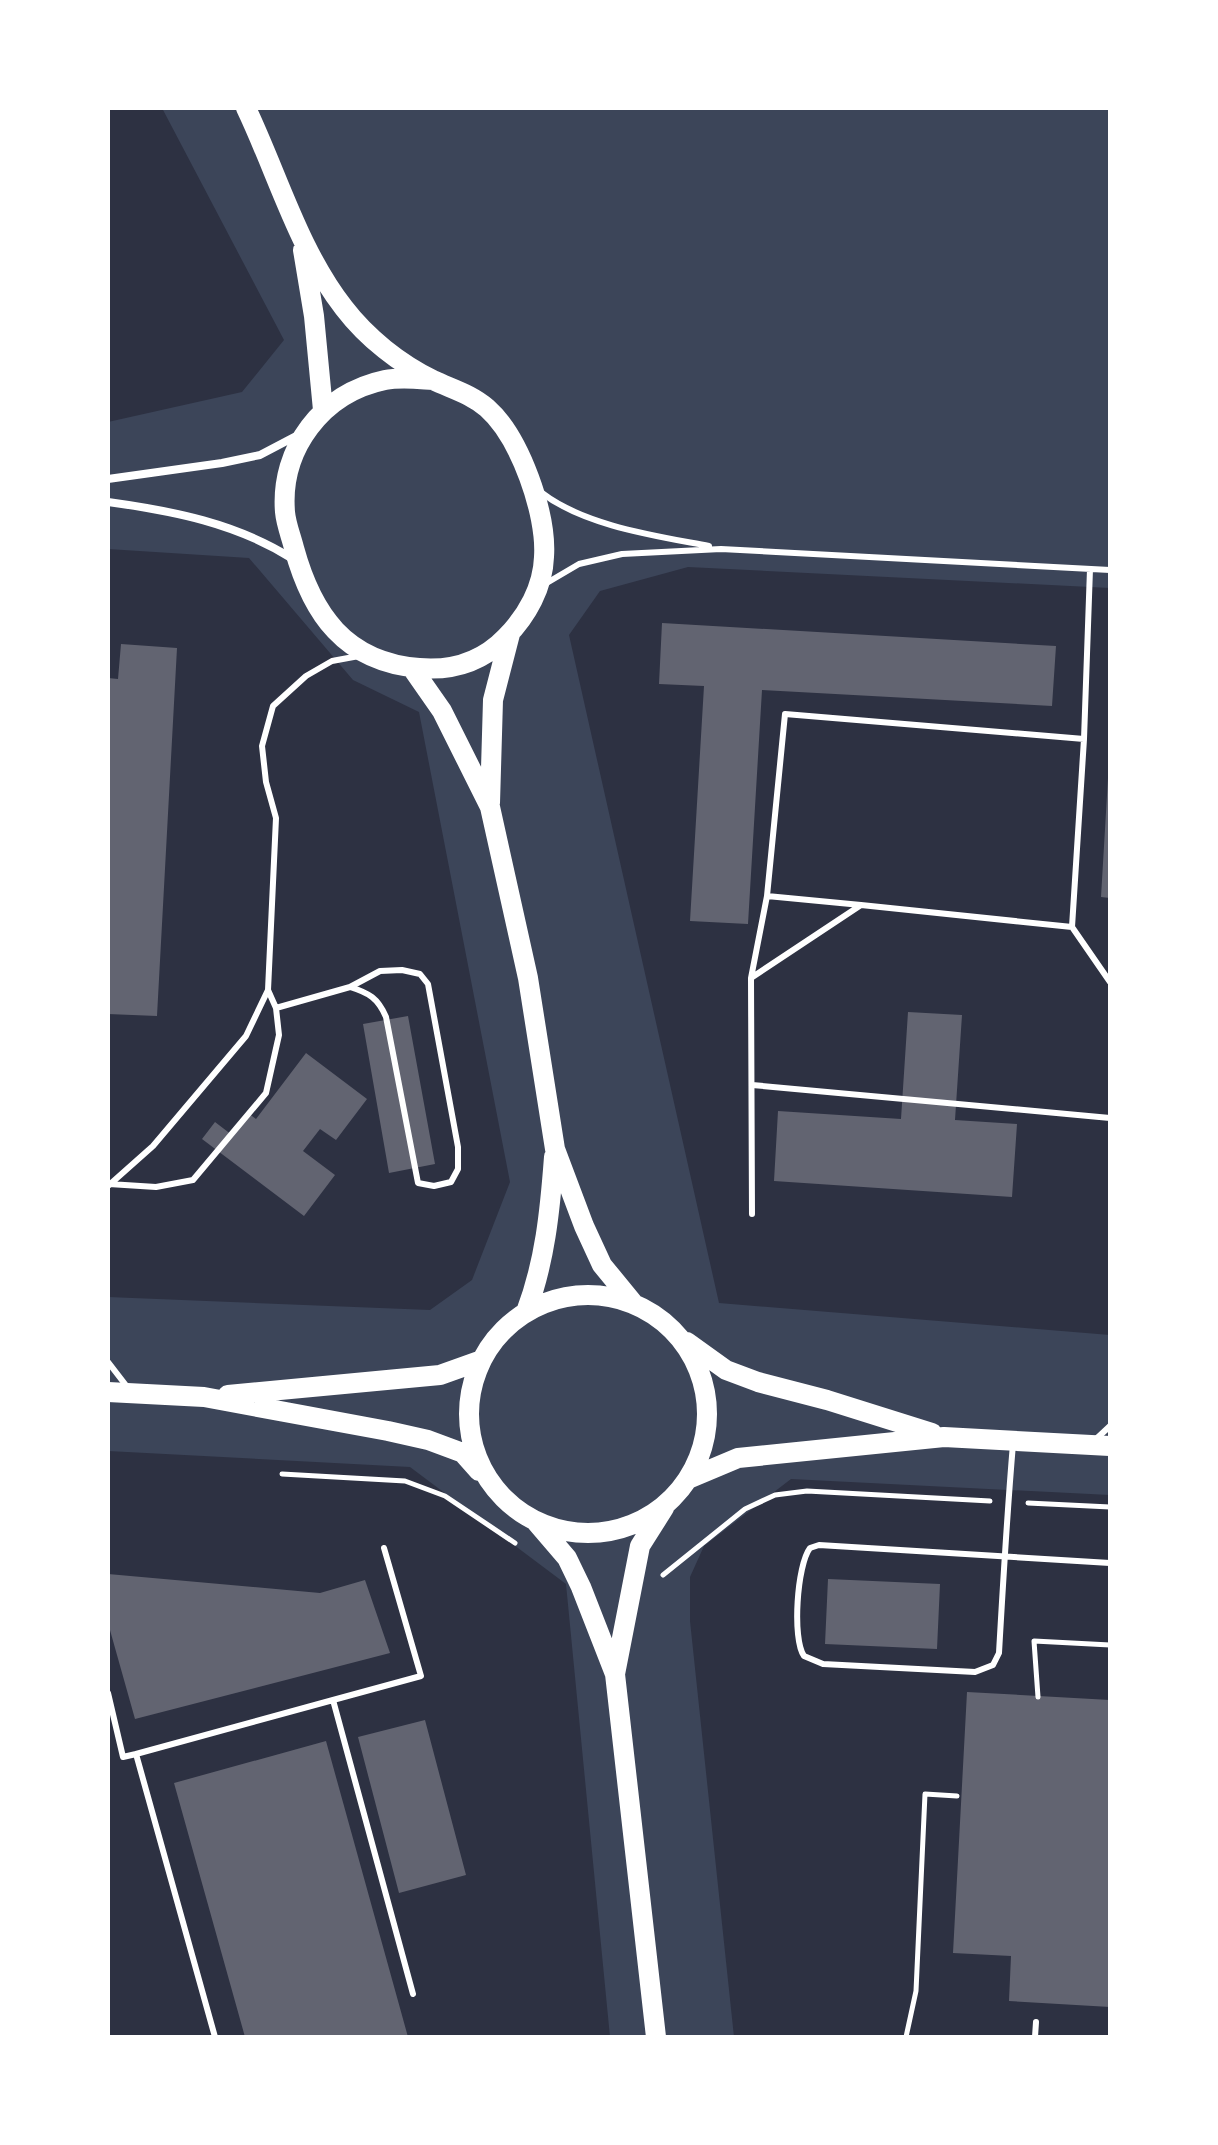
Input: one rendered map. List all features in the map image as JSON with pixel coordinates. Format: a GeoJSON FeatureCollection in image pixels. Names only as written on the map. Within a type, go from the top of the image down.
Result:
{"type":"FeatureCollection","features":[{"type":"Feature","properties":{"kind":"main road"},"geometry":{"type":"LineString","coordinates":[[246,108],[266,149],[301,238],[344,308],[376,342],[433,380],[462,391],[486,408],[511,439],[532,486],[543,537],[544,558],[530,607],[494,650],[468,664],[439,670],[387,663],[347,643],[330,627],[313,599],[298,563],[285,513],[292,458],[304,431],[323,410],[363,386],[405,378],[433,380]]}},
{"type":"Feature","properties":{"kind":"main road"},"geometry":{"type":"LineString","coordinates":[[301,238],[314,316],[323,410]]}},
{"type":"Feature","properties":{"kind":"main road"},"geometry":{"type":"LineString","coordinates":[[490,807],[493,700],[510,634]]}},
{"type":"Feature","properties":{"kind":"main road"},"geometry":{"type":"LineString","coordinates":[[412,668],[442,711],[490,807],[528,978],[555,1149],[602,1265],[634,1304]]}},
{"type":"Feature","properties":{"kind":"main road"},"geometry":{"type":"LineString","coordinates":[[526,1312],[537,1281],[549,1223],[555,1149]]}},
{"type":"Feature","properties":{"kind":"main road"},"geometry":{"type":"LineString","coordinates":[[490,1482],[480,1464],[469,1422],[473,1380],[500,1333],[526,1312],[568,1296],[613,1297],[634,1304],[726,1370],[944,1437]]}},
{"type":"Feature","properties":{"kind":"main road"},"geometry":{"type":"LineString","coordinates":[[615,1674],[640,1546],[668,1502],[688,1479],[704,1439],[706,1397],[697,1366],[680,1338]]}},
{"type":"Feature","properties":{"kind":"main road"},"geometry":{"type":"LineString","coordinates":[[108,1392],[204,1397],[440,1375],[482,1360]]}},
{"type":"Feature","properties":{"kind":"main road"},"geometry":{"type":"LineString","coordinates":[[204,1397],[428,1440],[463,1453],[518,1510],[535,1520],[573,1532],[604,1531],[634,1523],[668,1502]]}},
{"type":"Feature","properties":{"kind":"main road"},"geometry":{"type":"LineString","coordinates":[[688,1479],[738,1458],[944,1437],[1100,1445]]}},
{"type":"Feature","properties":{"kind":"main road"},"geometry":{"type":"LineString","coordinates":[[535,1520],[567,1558],[615,1674],[656,2037]]}},
{"type":"Feature","properties":{"kind":"street"},"geometry":{"type":"LineString","coordinates":[[108,479],[260,455],[304,431]]}},
{"type":"Feature","properties":{"kind":"street"},"geometry":{"type":"LineString","coordinates":[[108,502],[171,511],[219,524],[271,546],[298,563]]}},
{"type":"Feature","properties":{"kind":"lane"},"geometry":{"type":"LineString","coordinates":[[532,486],[554,503],[601,521],[721,549]]}},
{"type":"Feature","properties":{"kind":"lane"},"geometry":{"type":"LineString","coordinates":[[538,587],[579,564],[622,554],[721,549],[1110,570]]}},
{"type":"Feature","properties":{"kind":"lane"},"geometry":{"type":"LineString","coordinates":[[1090,569],[1084,739],[1072,927],[1110,982]]}},
{"type":"Feature","properties":{"kind":"lane"},"geometry":{"type":"LineString","coordinates":[[109,1185],[153,1146],[246,1036],[268,990],[276,818],[266,782],[262,746],[273,706],[306,676],[332,661],[367,654]]}},
{"type":"Feature","properties":{"kind":"lane"},"geometry":{"type":"LineString","coordinates":[[752,1214],[751,978],[767,896],[785,714],[1084,739]]}},
{"type":"Feature","properties":{"kind":"lane"},"geometry":{"type":"LineString","coordinates":[[767,896],[1072,927]]}},
{"type":"Feature","properties":{"kind":"lane"},"geometry":{"type":"LineString","coordinates":[[751,978],[861,905]]}},
{"type":"Feature","properties":{"kind":"lane"},"geometry":{"type":"LineString","coordinates":[[276,1008],[350,987],[380,971],[402,970],[420,974],[428,984],[458,1147],[458,1169],[451,1182],[434,1186],[418,1183],[386,1017],[371,994],[350,987]]}},
{"type":"Feature","properties":{"kind":"lane"},"geometry":{"type":"LineString","coordinates":[[109,1185],[156,1187],[193,1180],[266,1093],[279,1035],[276,1008],[268,990]]}},
{"type":"Feature","properties":{"kind":"lane"},"geometry":{"type":"LineString","coordinates":[[752,1085],[1110,1118]]}},
{"type":"Feature","properties":{"kind":"lane"},"geometry":{"type":"LineString","coordinates":[[108,1362],[133,1394]]}},
{"type":"Feature","properties":{"kind":"lane"},"geometry":{"type":"LineString","coordinates":[[1100,1445],[1110,1426]]}},
{"type":"Feature","properties":{"kind":"lane"},"geometry":{"type":"LineString","coordinates":[[1013,1440],[1005,1555],[999,1653],[993,1665],[975,1672],[823,1664],[804,1656],[797,1641],[802,1564],[810,1548],[819,1545],[1005,1555],[1110,1563]]}},
{"type":"Feature","properties":{"kind":"lane"},"geometry":{"type":"LineString","coordinates":[[108,1693],[123,1757],[421,1676],[384,1548]]}},
{"type":"Feature","properties":{"kind":"lane"},"geometry":{"type":"LineString","coordinates":[[333,1700],[413,1994]]}},
{"type":"Feature","properties":{"kind":"lane"},"geometry":{"type":"LineString","coordinates":[[136,1754],[215,2037]]}},
{"type":"Feature","properties":{"kind":"lane"},"geometry":{"type":"LineString","coordinates":[[1035,2037],[1036,2022]]}},
{"type":"Feature","properties":{"kind":"path"},"geometry":{"type":"LineString","coordinates":[[1038,1697],[1034,1641],[1110,1645]]}},
{"type":"Feature","properties":{"kind":"path"},"geometry":{"type":"LineString","coordinates":[[906,2037],[916,1991],[925,1794],[957,1796]]}},
{"type":"Feature","properties":{"kind":"shaded area"},"geometry":{"type":"Polygon","coordinates":[[[162,108],[1110,108],[1110,588],[688,567],[600,591],[569,635],[719,1303],[1110,1335],[1110,1495],[791,1479],[704,1546],[690,1577],[690,1621],[734,2037],[610,2037],[566,1584],[410,1467],[108,1451],[108,1297],[430,1310],[472,1280],[510,1182],[419,712],[353,680],[249,558],[108,549],[108,422],[242,392],[284,340],[162,108]]]}},
{"type":"Feature","properties":{"kind":"building"},"geometry":{"type":"Polygon","coordinates":[[[662,623],[1056,646],[1052,706],[762,690],[748,924],[690,921],[704,686],[659,684],[662,623]]]}},
{"type":"Feature","properties":{"kind":"building"},"geometry":{"type":"Polygon","coordinates":[[[121,644],[177,648],[157,1016],[108,1014],[108,678],[118,679],[121,644]]]}},
{"type":"Feature","properties":{"kind":"building"},"geometry":{"type":"Polygon","coordinates":[[[1110,778],[1110,898],[1101,897],[1110,778]]]}},
{"type":"Feature","properties":{"kind":"building"},"geometry":{"type":"Polygon","coordinates":[[[908,1012],[962,1015],[955,1120],[1017,1124],[1012,1197],[774,1181],[778,1111],[901,1119],[908,1012]]]}},
{"type":"Feature","properties":{"kind":"building"},"geometry":{"type":"Polygon","coordinates":[[[408,1016],[435,1164],[389,1173],[363,1024],[408,1016]]]}},
{"type":"Feature","properties":{"kind":"building"},"geometry":{"type":"Polygon","coordinates":[[[306,1053],[367,1099],[336,1140],[320,1129],[303,1151],[335,1175],[304,1216],[202,1139],[215,1122],[232,1135],[248,1113],[256,1119],[306,1053]]]}},
{"type":"Feature","properties":{"kind":"building"},"geometry":{"type":"Polygon","coordinates":[[[108,1574],[320,1593],[365,1580],[390,1653],[135,1719],[108,1623],[108,1574]]]}},
{"type":"Feature","properties":{"kind":"building"},"geometry":{"type":"Polygon","coordinates":[[[828,1579],[940,1584],[937,1649],[825,1644],[828,1579]]]}},
{"type":"Feature","properties":{"kind":"building"},"geometry":{"type":"Polygon","coordinates":[[[967,1692],[1110,1700],[1110,2007],[1009,2001],[1011,1956],[953,1953],[967,1692]]]}},
{"type":"Feature","properties":{"kind":"building"},"geometry":{"type":"Polygon","coordinates":[[[425,1720],[466,1875],[399,1893],[358,1737],[425,1720]]]}},
{"type":"Feature","properties":{"kind":"building"},"geometry":{"type":"Polygon","coordinates":[[[326,1741],[408,2037],[245,2037],[174,1783],[326,1741]]]}}]}
